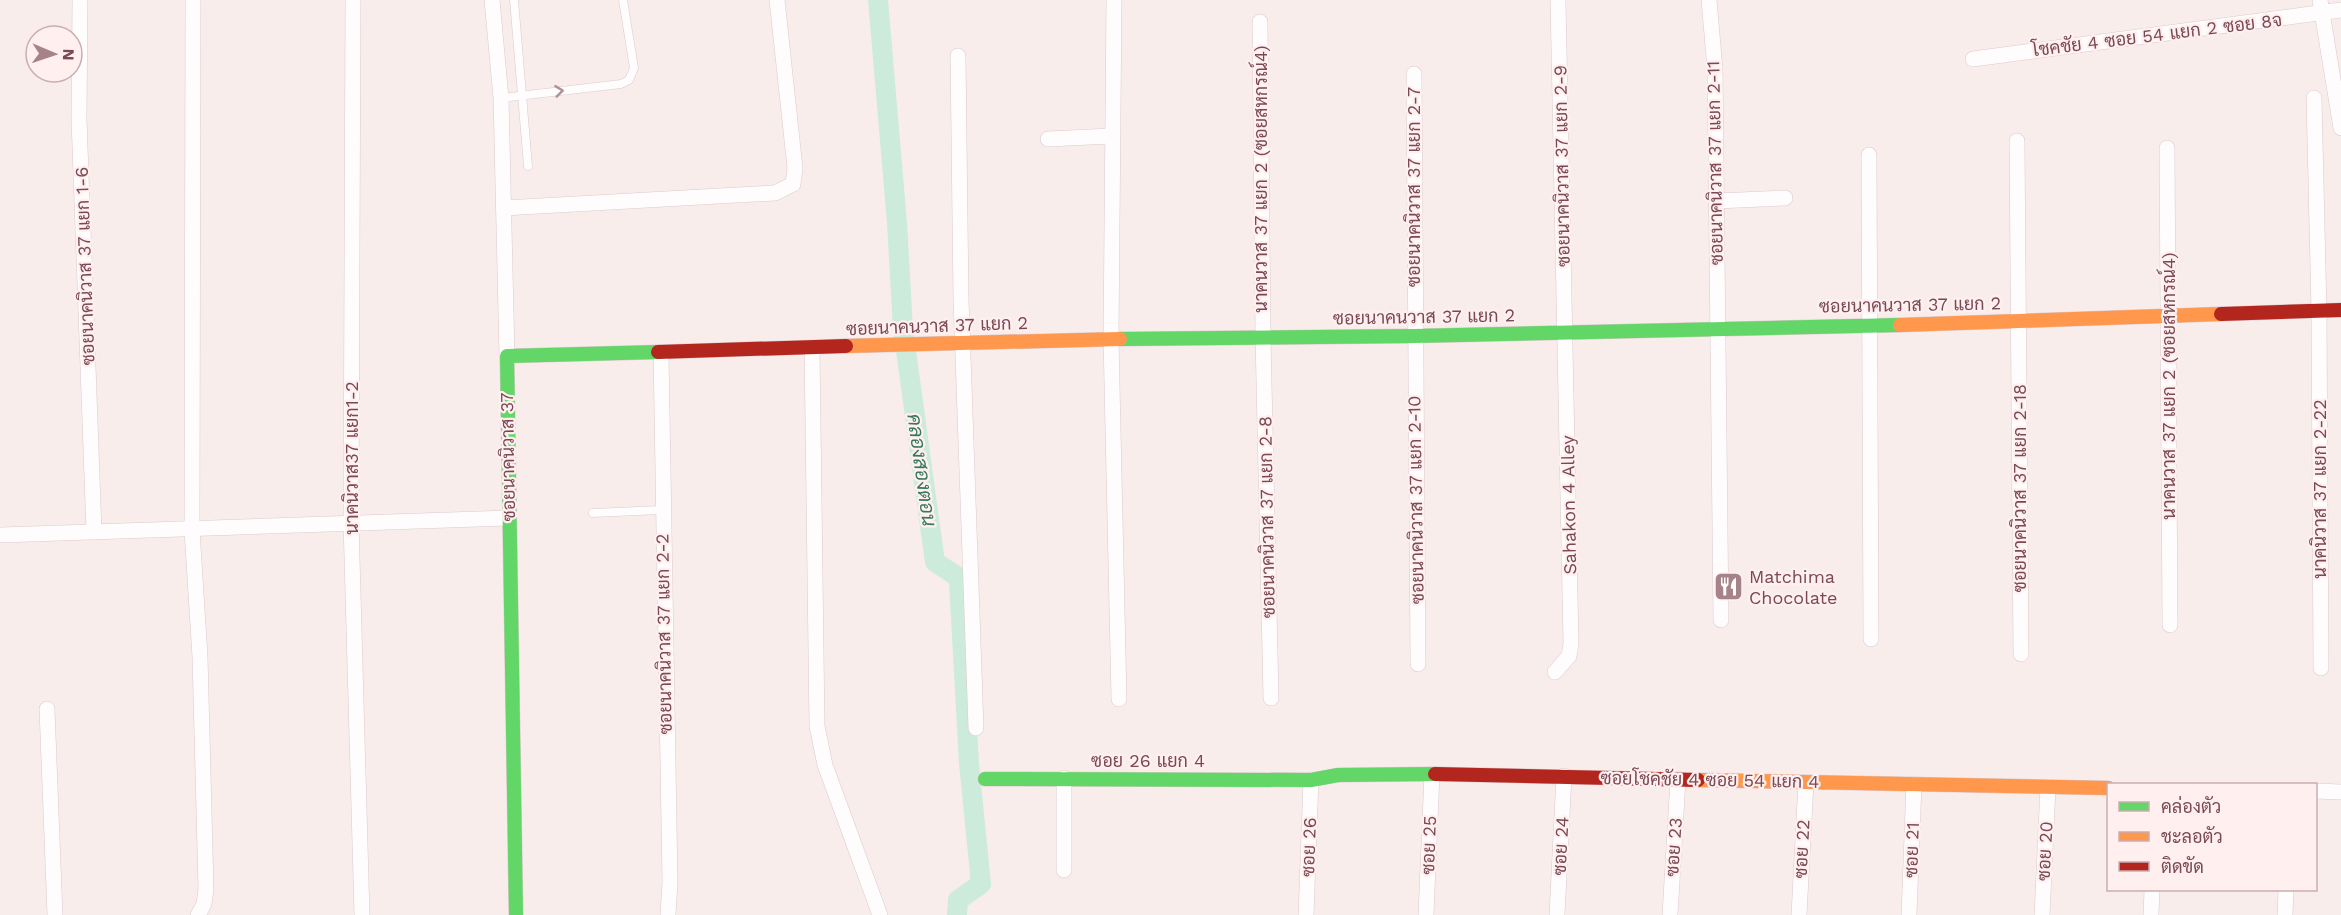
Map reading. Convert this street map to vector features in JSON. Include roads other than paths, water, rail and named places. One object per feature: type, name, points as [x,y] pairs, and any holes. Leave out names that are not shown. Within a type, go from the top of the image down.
[{"type":"street","name":"ซอยนาคนิวาส 37 แยก 1-6","points":[[80,0],[79,119],[94,532]]},
{"type":"street","points":[[193,0],[192,530],[200,657],[206,889],[204,904],[198,915]]},
{"type":"street","name":"นาคนิวาส37 แยก1-2","points":[[353,0],[351,522],[362,915]]},
{"type":"street","name":"ซอยนาคนิวาส 37","points":[[492,0],[501,98],[504,208],[516,915]]},
{"type":"street","points":[[504,208],[775,193],[787,189],[793,184],[795,168],[777,0]]},
{"type":"street","points":[[1114,0],[1111,339],[1119,699]]},
{"type":"street","name":"ซอยนาคนิวาส 37 แยก 2-9","points":[[1558,0],[1566,332]]},
{"type":"street","name":"ซอยนาคนิวาส 37 แยก 2-11","points":[[1709,0],[1715,69],[1718,327]]},
{"type":"street","points":[[2321,7],[2341,128]]},
{"type":"street","name":"โชคชัย 4 ซอย 54 แยก 2 ซอย 8จ","points":[[1973,59],[2321,7],[2341,10]]},
{"type":"street","name":"นาคนวาส 37 แยก 2 (ซอยสหกรณ์4)","points":[[1260,21],[1263,337]]},
{"type":"street","points":[[958,56],[963,343],[976,728]]},
{"type":"street","name":"ซอยนาคนิวาส 37 แยก 2-7","points":[[1414,74],[1414,336]]},
{"type":"street","name":"นาคนิวาส 37 แยก 2-22","points":[[2314,98],[2319,311],[2321,668]]},
{"type":"street","points":[[1048,139],[1111,136]]},
{"type":"street","name":"ซอยนาคนิวาส 37 แยก 2-18","points":[[2017,141],[2021,654]]},
{"type":"street","name":"นาคนวาส 37 แยก 2 (ซอยสหกรณ์4)","points":[[2167,148],[2170,625]]},
{"type":"street","points":[[1869,155],[1871,639]]},
{"type":"street","points":[[1716,201],[1785,198]]},
{"type":"street","name":"ซอยนาคนวาส 37 แยก 2","points":[[507,356],[1111,339],[1414,336],[1868,323],[2019,322],[2341,310]]},
{"type":"street","points":[[1718,327],[1721,620]]},
{"type":"street","name":"Sahakon 4 Alley","points":[[1555,672],[1569,656],[1571,644],[1566,332]]},
{"type":"street","name":"ซอยนาคนิวาส 37 แยก 2-10","points":[[1414,336],[1418,664]]},
{"type":"street","name":"ซอยนาคนิวาส 37 แยก 2-8","points":[[1263,337],[1271,698]]},
{"type":"street","points":[[812,348],[817,726],[825,765],[880,915]]},
{"type":"street","name":"ซอยนาคนิวาส 37 แยก 2-2","points":[[661,353],[670,882],[668,915]]},
{"type":"street","points":[[0,535],[509,518]]},
{"type":"street","points":[[47,709],[55,915]]},
{"type":"street","name":"ซอยโชคชัย 4 ซอย 54 แยก 4","points":[[1311,780],[1338,775],[1432,774],[2107,788]]},
{"type":"street","name":"ซอย 25","points":[[1426,915],[1432,774]]},
{"type":"street","name":"ซอย 24","points":[[1557,915],[1564,776]]},
{"type":"street","points":[[1064,778],[1064,870]]},
{"type":"street","name":"ซอย 26 แยก 4","points":[[985,779],[1311,780]]},
{"type":"street","name":"ซอย 23","points":[[1670,915],[1678,779]]},
{"type":"street","name":"ซอย 26","points":[[1306,915],[1311,780]]},
{"type":"street","name":"ซอย 22","points":[[1799,915],[1806,782]]},
{"type":"street","name":"ซอย 21","points":[[1909,915],[1914,784]]},
{"type":"street","name":"ซอย 20","points":[[2042,915],[2048,787]]},
{"type":"street","points":[[2317,791],[2341,792]]},
{"type":"street","points":[[2151,915],[2152,891]]},
{"type":"street","points":[[2285,915],[2286,891]]},
{"type":"lane","points":[[514,0],[528,166]]},
{"type":"lane","points":[[501,98],[621,84],[629,80],[634,68],[623,0]]},
{"type":"lane","points":[[593,513],[662,510]]},
{"type":"waterway","name":"คลองสองตอน","points":[[878,0],[897,223],[903,329],[935,562],[958,577],[959,583],[969,764],[981,884],[958,900],[957,915]]},
{"type":"place","name":"Matchima Chocolate","points":[[1728,587]]}]
